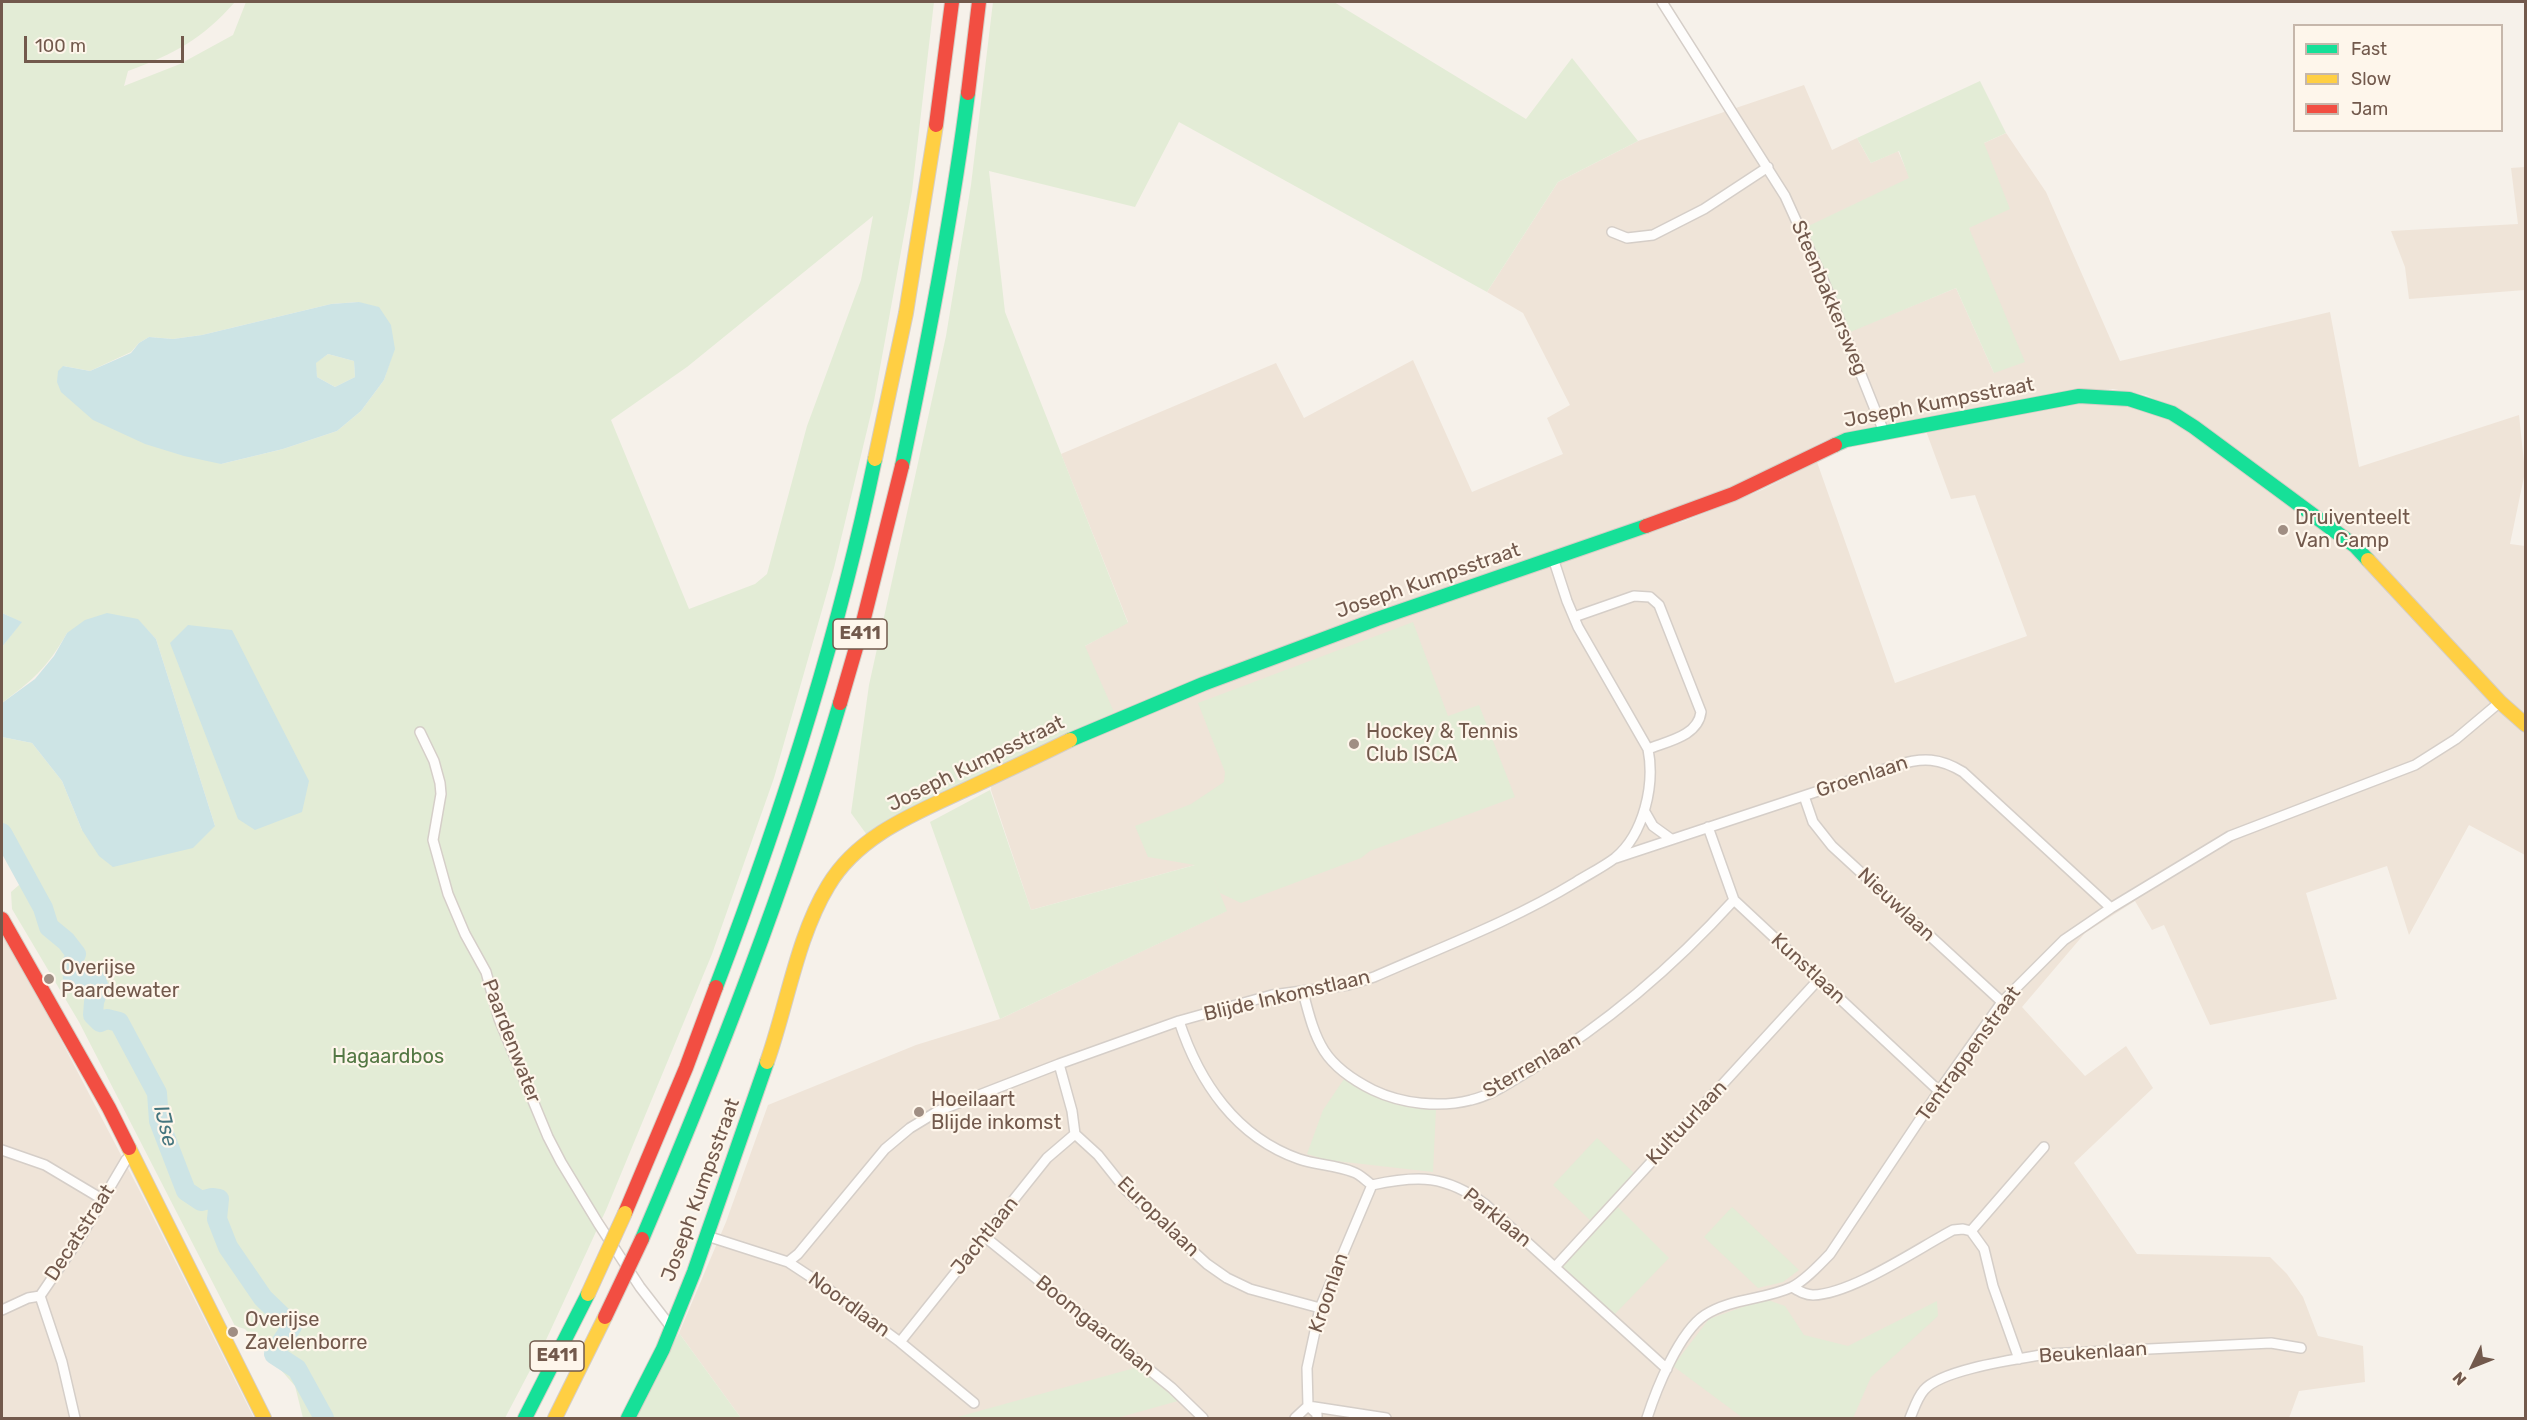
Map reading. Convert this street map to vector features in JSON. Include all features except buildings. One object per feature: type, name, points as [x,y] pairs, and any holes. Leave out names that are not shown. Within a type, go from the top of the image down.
[{"type":"main road","name":"E411","points":[[525,1419],[588,1294],[625,1213],[706,1021],[754,886],[807,725],[845,590],[880,441],[909,297],[932,166],[952,2]]},
{"type":"main road","name":"E411","points":[[555,1419],[682,1152],[780,895],[832,734],[870,599],[907,444],[938,298],[960,167],[979,2]]},
{"type":"main road","name":"Joseph Kumpsstraat","points":[[628,1419],[663,1349],[707,1236],[788,1001],[817,908],[827,887],[843,864],[864,844],[881,831],[916,813],[1136,710],[1377,619],[1634,532],[1733,494],[1846,440],[2079,396],[2129,399],[2172,413],[2355,546],[2500,702],[2526,724]]},
{"type":"main road","points":[[2,919],[133,1154],[264,1419]]},
{"type":"street","name":"Steenbakkersweg","points":[[1662,2],[1785,196],[1824,282],[1884,432]]},
{"type":"street","points":[[1612,232],[1627,238],[1653,235],[1704,208],[1768,167]]},
{"type":"street","name":"Blijde Inkomstlaan","points":[[788,1262],[798,1254],[885,1149],[910,1128],[938,1111],[1179,1021],[1272,995],[1348,985],[1384,972],[1540,904],[1616,858],[1631,838],[1645,812],[1650,760],[1648,749],[1574,617],[1553,558]]},
{"type":"street","points":[[1574,617],[1634,596],[1650,597],[1659,605],[1701,712],[1700,724],[1693,731],[1648,749]]},
{"type":"street","name":"Tentrappenstraat","points":[[1647,1419],[1667,1369],[1683,1341],[1702,1316],[1718,1308],[1792,1287],[1813,1271],[1840,1241],[1939,1091],[2002,1002],[2064,940],[2111,908],[2230,836],[2415,765],[2456,739],[2500,702]]},
{"type":"street","name":"Paardenwater","points":[[420,732],[434,761],[440,783],[441,794],[433,840],[448,894],[486,972],[499,1019],[548,1137],[598,1223],[640,1287],[671,1327]]},
{"type":"street","name":"Groenlaan","points":[[1616,858],[1916,759],[1932,758],[1948,763],[1963,772],[2111,908]]},
{"type":"street","name":"Nieuwlaan","points":[[1804,796],[1813,822],[1832,846],[2002,1002]]},
{"type":"street","points":[[1645,812],[1653,826],[1671,839]]},
{"type":"street","name":"Kunstlaan","points":[[1708,827],[1734,900],[1939,1091]]},
{"type":"street","name":"Sterrenlaan","points":[[1303,992],[1313,1032],[1321,1048],[1334,1064],[1355,1081],[1406,1102],[1441,1104],[1471,1100],[1497,1090],[1575,1043],[1623,1007],[1664,972],[1734,900]]},
{"type":"street","name":"Kultuurlaan","points":[[1555,1267],[1819,979]]},
{"type":"street","points":[[1179,1021],[1198,1071],[1230,1114],[1251,1133],[1298,1159],[1354,1172],[1372,1185]]},
{"type":"street","points":[[1059,1064],[1072,1111],[1075,1134]]},
{"type":"street","name":"Jachtlaan","points":[[900,1342],[1047,1158],[1075,1134]]},
{"type":"street","name":"Europalaan","points":[[1075,1134],[1098,1155],[1126,1190],[1214,1269],[1250,1289],[1320,1308]]},
{"type":"street","points":[[1971,1231],[2044,1147]]},
{"type":"street","points":[[2,1150],[45,1165],[102,1199]]},
{"type":"street","name":"Decatstraat","points":[[75,1419],[62,1362],[40,1296],[83,1233],[126,1160],[133,1154]]},
{"type":"street","name":"Parklaan","points":[[1372,1185],[1402,1179],[1427,1179],[1464,1188],[1485,1204],[1667,1369]]},
{"type":"street","name":"Kroonlan","points":[[1308,1406],[1307,1368],[1320,1308],[1372,1185]]},
{"type":"street","points":[[1792,1287],[1802,1293],[1814,1295],[1839,1290],[1953,1230],[1971,1231]]},
{"type":"street","points":[[1971,1231],[1984,1249],[1993,1286],[2019,1359]]},
{"type":"street","name":"Noordlaan","points":[[707,1236],[788,1262],[900,1342],[974,1403]]},
{"type":"street","name":"Boomgaardlaan","points":[[985,1237],[1172,1388],[1203,1419]]},
{"type":"street","points":[[2,1310],[28,1298],[40,1296]]},
{"type":"street","name":"Beukenlaan","points":[[1910,1419],[1924,1389],[1943,1376],[2019,1359],[2047,1354],[2271,1343],[2301,1348]]},
{"type":"street","points":[[1295,1419],[1308,1406]]},
{"type":"street","points":[[1308,1406],[1317,1414],[1317,1419]]},
{"type":"street","points":[[1308,1406],[1386,1419]]},
{"type":"shaded area","points":[[1804,85],[1832,150],[1857,138],[1871,163],[1898,151],[1910,178],[1848,332],[1956,288],[1994,373],[1969,228],[1984,143],[2006,133],[2046,192],[2120,361],[2330,312],[2359,467],[2519,415],[2525,472],[2510,544],[2525,546],[2525,715],[2507,700],[2357,542],[2188,416],[2146,395],[2113,389],[2076,392],[1844,434],[1824,441],[1731,488],[1670,513],[1601,533],[1607,546],[1685,521],[1762,490],[1817,462],[1895,683],[2027,636],[1975,495],[1951,499],[1926,431],[2080,402],[2126,404],[2167,417],[2233,462],[2350,549],[2525,734],[2525,855],[2469,825],[2409,935],[2387,866],[2306,893],[2337,999],[2210,1025],[2164,925],[2152,930],[2135,901],[2085,933],[2022,1007],[2085,1076],[2126,1046],[2153,1088],[2074,1163],[2137,1254],[2270,1257],[2287,1274],[2303,1297],[2318,1336],[2363,1346],[2365,1382],[2299,1391],[2289,1418],[741,1418],[679,1333],[726,1222],[768,1105],[916,1045],[1000,1019],[1226,911],[1206,862],[1031,910],[991,790],[992,772],[1085,646],[1128,622],[1061,454],[1276,363],[1304,418],[1413,360],[1472,492],[1563,454],[1547,418],[1570,405],[1523,313],[1487,292],[1558,182],[1638,141]]},
{"type":"shaded area","points":[[2525,167],[2525,290],[2409,299],[2405,267],[2391,231],[2518,224],[2511,168]]},
{"type":"shaded area","points":[[359,302],[379,307],[391,325],[395,349],[384,380],[361,411],[337,431],[283,449],[221,464],[184,456],[145,444],[93,420],[61,392],[57,382],[58,371],[63,366],[90,371],[131,353],[139,343],[149,337],[173,339],[202,335],[331,304]],"holes":[[[328,354],[354,361],[355,377],[335,387],[317,377],[316,363]]]},
{"type":"shaded area","points":[[2,613],[22,622],[2,647]]},
{"type":"shaded area","points":[[107,613],[138,619],[156,639],[215,826],[193,848],[113,867],[99,856],[82,830],[62,781],[32,743],[2,737],[2,703],[35,679],[54,656],[67,633],[85,620]]},
{"type":"shaded area","points":[[188,625],[232,630],[309,781],[302,812],[255,830],[238,819],[170,643]]},
{"type":"shaded area","points":[[2,927],[145,1201],[254,1418],[2,1418]]},
{"type":"green space","name":"Hagaardbos","points":[[2,2],[235,2],[211,26],[187,44],[128,71],[124,86],[180,64],[233,35],[246,2],[934,2],[912,191],[874,401],[834,568],[774,778],[712,954],[606,1210],[546,1340],[505,1418],[303,1418],[295,1386],[245,1329],[235,1326],[79,1022],[12,909],[11,892],[27,878],[2,833],[2,737],[32,743],[62,781],[82,830],[215,826],[156,639],[137,619],[67,633],[39,672],[2,703],[2,647],[21,622],[2,613]],"holes":[[[873,216],[861,280],[807,426],[767,574],[755,584],[689,609],[611,420],[687,367]],[[359,302],[394,349],[384,380],[361,411],[337,431],[283,449],[221,464],[63,366],[90,371],[131,352],[149,337],[173,339],[202,335],[331,304]]]},
{"type":"green space","points":[[993,2],[1334,2],[1526,119],[1572,58],[1638,141],[1558,182],[1487,292],[1179,122],[1135,207],[989,171],[1005,312],[1128,623],[1085,646],[1114,712],[867,835],[851,813],[869,685],[946,336],[971,185]]},
{"type":"green space","points":[[1980,81],[2006,133],[1984,143],[2010,209],[1969,228],[2025,362],[1994,373],[1956,288],[1848,333],[1802,229],[1909,178],[1899,151],[1871,163],[1857,138]]},
{"type":"green space","points":[[328,354],[354,361],[355,377],[335,387],[317,377],[315,363]]},
{"type":"green space","name":"Hockey & Tennis Club ISCA","points":[[1413,622],[1448,716],[1479,705],[1515,797],[1370,851],[1361,858],[1241,903],[1220,893],[1207,861],[1227,911],[1000,1019],[930,822],[990,790],[1031,910],[1195,865],[1148,857],[1135,826],[1191,804],[1224,782],[1225,772],[1198,703]]},
{"type":"green space","points":[[1344,1079],[1366,1092],[1399,1105],[1436,1109],[1433,1172],[1327,1160],[1307,1154],[1323,1110]]},
{"type":"green space","points":[[1597,1138],[1634,1173],[1590,1220],[1553,1185]]},
{"type":"green space","points":[[1618,1207],[1669,1258],[1613,1316],[1562,1267]]},
{"type":"green space","points":[[1732,1207],[1799,1270],[1783,1282],[1758,1288],[1704,1237]]},
{"type":"green space","points":[[1765,1299],[1785,1306],[1804,1335],[1848,1346],[1937,1301],[1938,1316],[1871,1377],[1853,1418],[1743,1418],[1673,1366],[1709,1319]]},
{"type":"green space","points":[[679,1333],[741,1418],[633,1418]]},
{"type":"green space","points":[[1138,1367],[1178,1401],[1117,1418],[954,1418]]},
{"type":"waterway","name":"IJse","points":[[2,833],[43,908],[49,927],[66,941],[76,954],[72,963],[73,979],[88,977],[96,980],[99,988],[94,1002],[93,1015],[100,1022],[107,1019],[119,1022],[157,1093],[159,1121],[186,1191],[201,1201],[219,1199],[217,1219],[228,1247],[263,1298],[292,1326],[274,1354],[297,1369],[324,1418]]},
{"type":"traffic: fast","points":[[902,466],[939,280],[968,93]]},
{"type":"traffic: fast","points":[[1835,445],[1846,440],[2079,396],[2129,399],[2172,413],[2194,427],[2355,546],[2368,560]]},
{"type":"traffic: fast","points":[[716,987],[763,858],[826,660],[875,459]]},
{"type":"traffic: fast","points":[[1070,740],[1203,684],[1377,619],[1646,526]]},
{"type":"traffic: fast","points":[[642,1239],[749,974],[797,839],[840,703]]},
{"type":"traffic: fast","points":[[628,1418],[663,1349],[694,1272],[767,1062]]},
{"type":"traffic: fast","points":[[525,1418],[588,1294]]},
{"type":"traffic: slow","points":[[875,459],[906,313],[936,125]]},
{"type":"traffic: slow","points":[[2368,560],[2500,702],[2526,725]]},
{"type":"traffic: slow","points":[[767,1062],[808,927],[817,906],[840,868],[872,839],[890,827],[1070,740]]},
{"type":"traffic: slow","points":[[129,1148],[264,1418]]},
{"type":"traffic: slow","points":[[588,1294],[625,1213]]},
{"type":"traffic: slow","points":[[555,1418],[605,1317]]},
{"type":"traffic: jam","points":[[936,125],[952,2]]},
{"type":"traffic: jam","points":[[968,93],[979,2]]},
{"type":"traffic: jam","points":[[1646,526],[1733,494],[1835,445]]},
{"type":"traffic: jam","points":[[840,703],[860,634],[902,466]]},
{"type":"traffic: jam","points":[[2,919],[109,1108],[129,1148]]},
{"type":"traffic: jam","points":[[625,1213],[686,1068],[716,987]]},
{"type":"traffic: jam","points":[[605,1317],[642,1239]]},
{"type":"place","name":"Druiventeelt Van Camp","points":[[2283,530]]},
{"type":"place","name":"Hockey & Tennis Club ISCA","points":[[1354,744]]},
{"type":"place","name":"Overijse Paardewater","points":[[49,979]]},
{"type":"place","name":"Hoeilaart Blijde inkomst","points":[[919,1112]]},
{"type":"place","name":"Overijse Zavelenborre","points":[[233,1332]]}]
